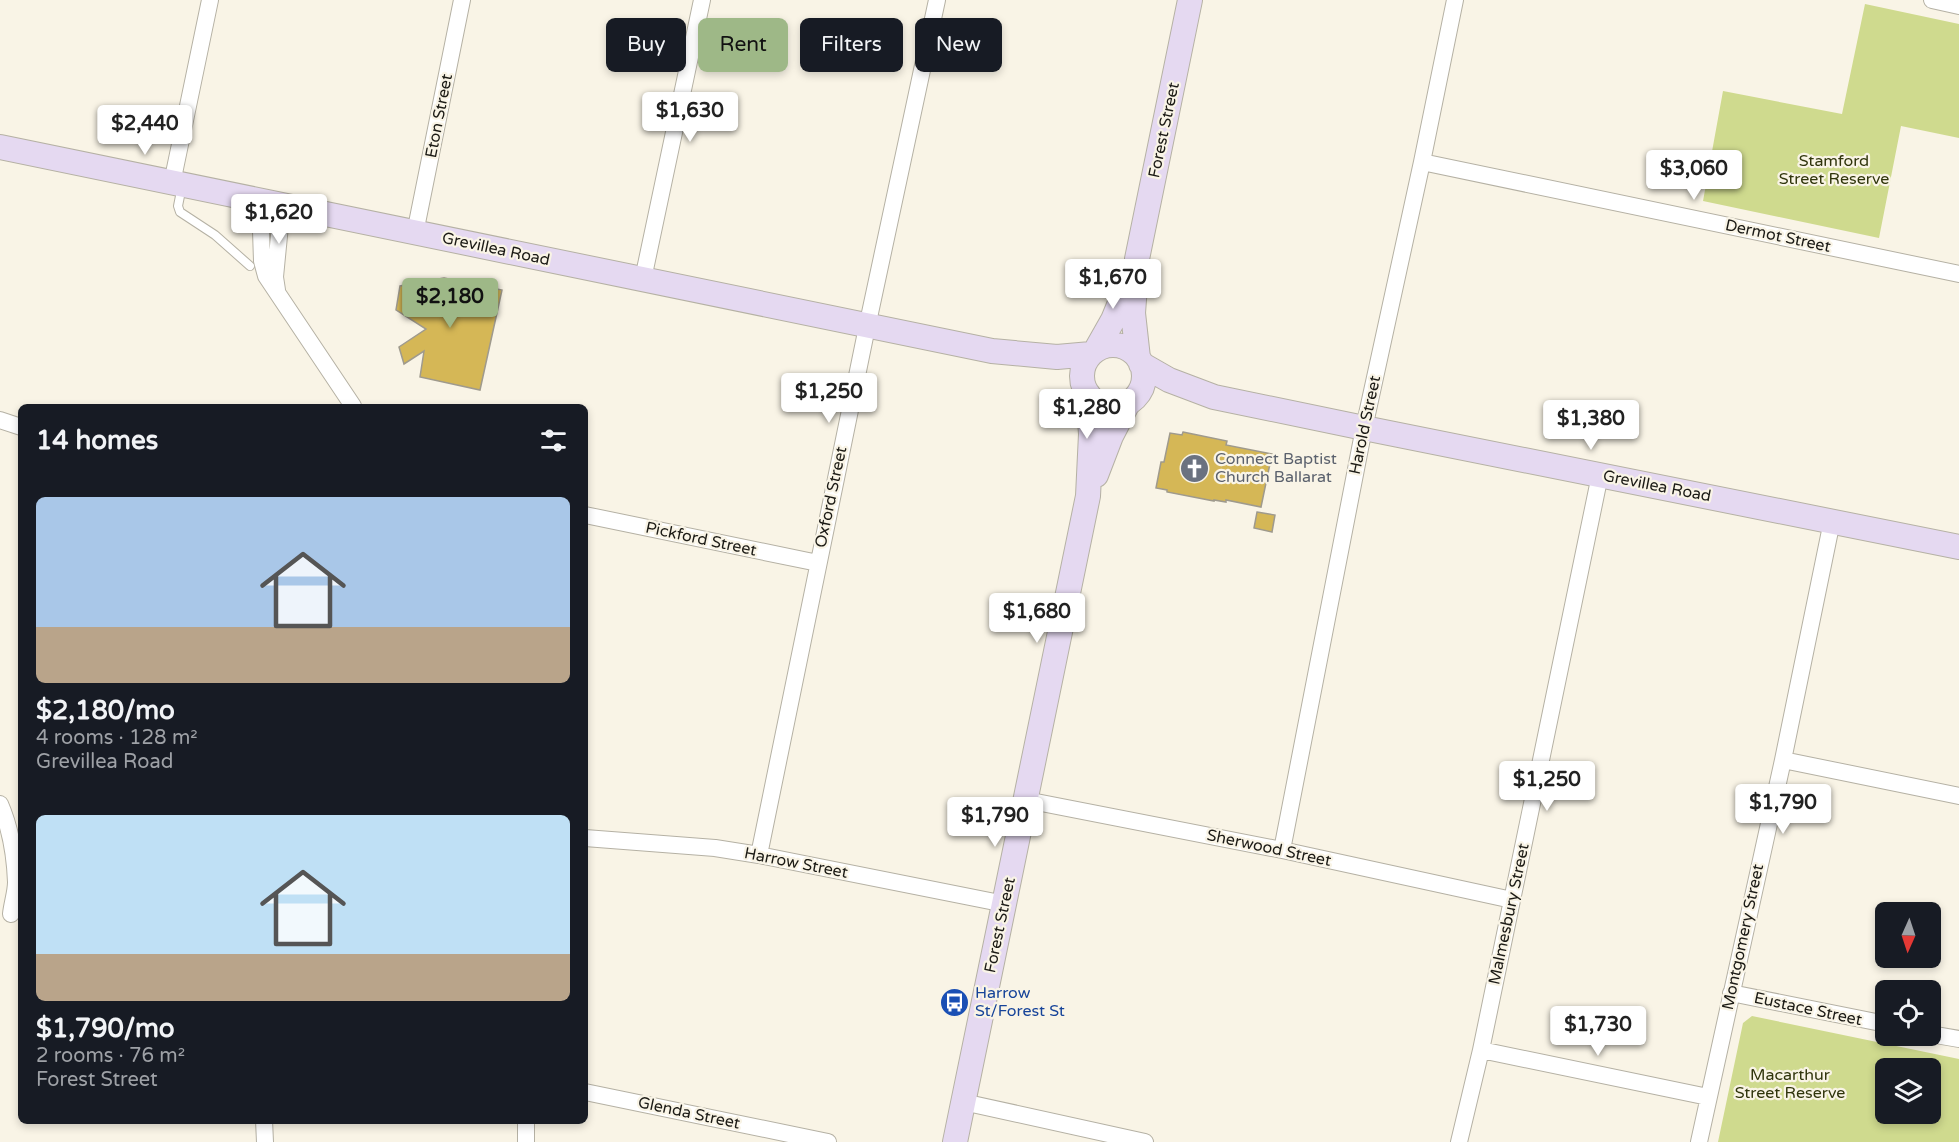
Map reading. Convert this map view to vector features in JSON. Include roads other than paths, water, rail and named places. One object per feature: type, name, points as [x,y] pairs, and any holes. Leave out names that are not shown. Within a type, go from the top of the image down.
[{"type":"street","points":[[177,184],[210,0]]},
{"type":"street","name":"Eton Street","points":[[415,232],[462,0]]},
{"type":"street","points":[[643,279],[702,0]]},
{"type":"street","name":"Oxford Street","points":[[759,855],[867,327],[937,0]]},
{"type":"street","name":"Forest Street","points":[[1140,361],[1133,313],[1137,259],[1190,0]]},
{"type":"street","name":"Harold Street","points":[[1282,850],[1364,428],[1455,0]]},
{"type":"street","points":[[1932,0],[1959,6]]},
{"type":"street","name":"Grevillea Road","points":[[0,147],[992,351],[1057,357],[1094,352],[1104,346],[1119,346],[1128,349],[1140,361],[1169,380],[1214,397],[1959,547]]},
{"type":"street","name":"Dermot Street","points":[[1422,162],[1959,273]]},
{"type":"street","points":[[271,202],[275,277],[280,296],[351,404]]},
{"type":"street","name":"Forest Street","points":[[1094,352],[1115,314],[1137,259]]},
{"type":"street","name":"Grevillea Road","points":[[992,351],[1053,371],[1086,391],[1099,404],[1109,406],[1169,395],[1214,397]]},
{"type":"street","points":[[1088,496],[1091,434],[1083,370],[1086,361],[1094,352]]},
{"type":"street","points":[[1088,496],[1111,436],[1140,390],[1143,380],[1140,361]]},
{"type":"street","points":[[0,420],[18,426]]},
{"type":"street","name":"Malmesbury Street","points":[[1458,1142],[1512,900],[1600,475]]},
{"type":"street","name":"Forest Street","points":[[955,1142],[1088,496]]},
{"type":"street","name":"Pickford Street","points":[[588,516],[818,563]]},
{"type":"street","name":"Montgomery Street","points":[[1699,1142],[1783,760],[1832,521]]},
{"type":"street","points":[[1783,760],[1959,796]]},
{"type":"street","name":"Sherwood Street","points":[[1026,800],[1282,850],[1512,900]]},
{"type":"street","points":[[0,804],[12,849],[16,884],[10,914]]},
{"type":"street","name":"Harrow Street","points":[[588,837],[715,848],[759,855],[1005,904]]},
{"type":"street","name":"Eustace Street","points":[[1731,993],[1875,1022]]},
{"type":"street","points":[[1941,1036],[1959,1040]]},
{"type":"street","points":[[1480,1050],[1708,1097]]},
{"type":"street","name":"Glenda Street","points":[[588,1093],[828,1142]]},
{"type":"street","points":[[963,1102],[1145,1142]]},
{"type":"street","points":[[264,1124],[265,1142]]},
{"type":"street","points":[[526,1124],[526,1142]]},
{"type":"lane","points":[[177,184],[180,212],[215,235],[250,266]]},
{"type":"place","name":"Connect Baptist Church Ballarat","points":[[1194,468]]},
{"type":"place","name":"Harrow St/Forest St","points":[[954,1002]]},
{"type":"park label","name":"Stamford Street Reserve","points":[[1834,170]]},
{"type":"park label","name":"Macarthur Street Reserve","points":[[1790,1084]]}]
